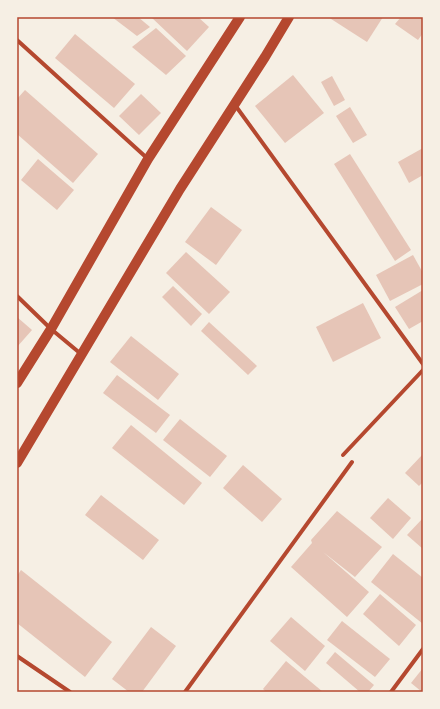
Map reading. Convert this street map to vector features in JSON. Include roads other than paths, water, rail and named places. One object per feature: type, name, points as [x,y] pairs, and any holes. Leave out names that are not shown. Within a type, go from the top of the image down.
[{"type":"main road","points":[[17,463],[180,189],[290,17]]},
{"type":"main road","points":[[17,383],[51,329],[148,159],[237,18]]},
{"type":"street","points":[[17,40],[148,159]]},
{"type":"street","points":[[234,105],[423,364]]},
{"type":"street","points":[[17,296],[51,329],[81,354]]},
{"type":"street","points":[[344,455],[423,370]]},
{"type":"street","points":[[185,692],[352,462]]},
{"type":"street","points":[[391,692],[423,649]]},
{"type":"street","points":[[17,656],[70,692]]}]
